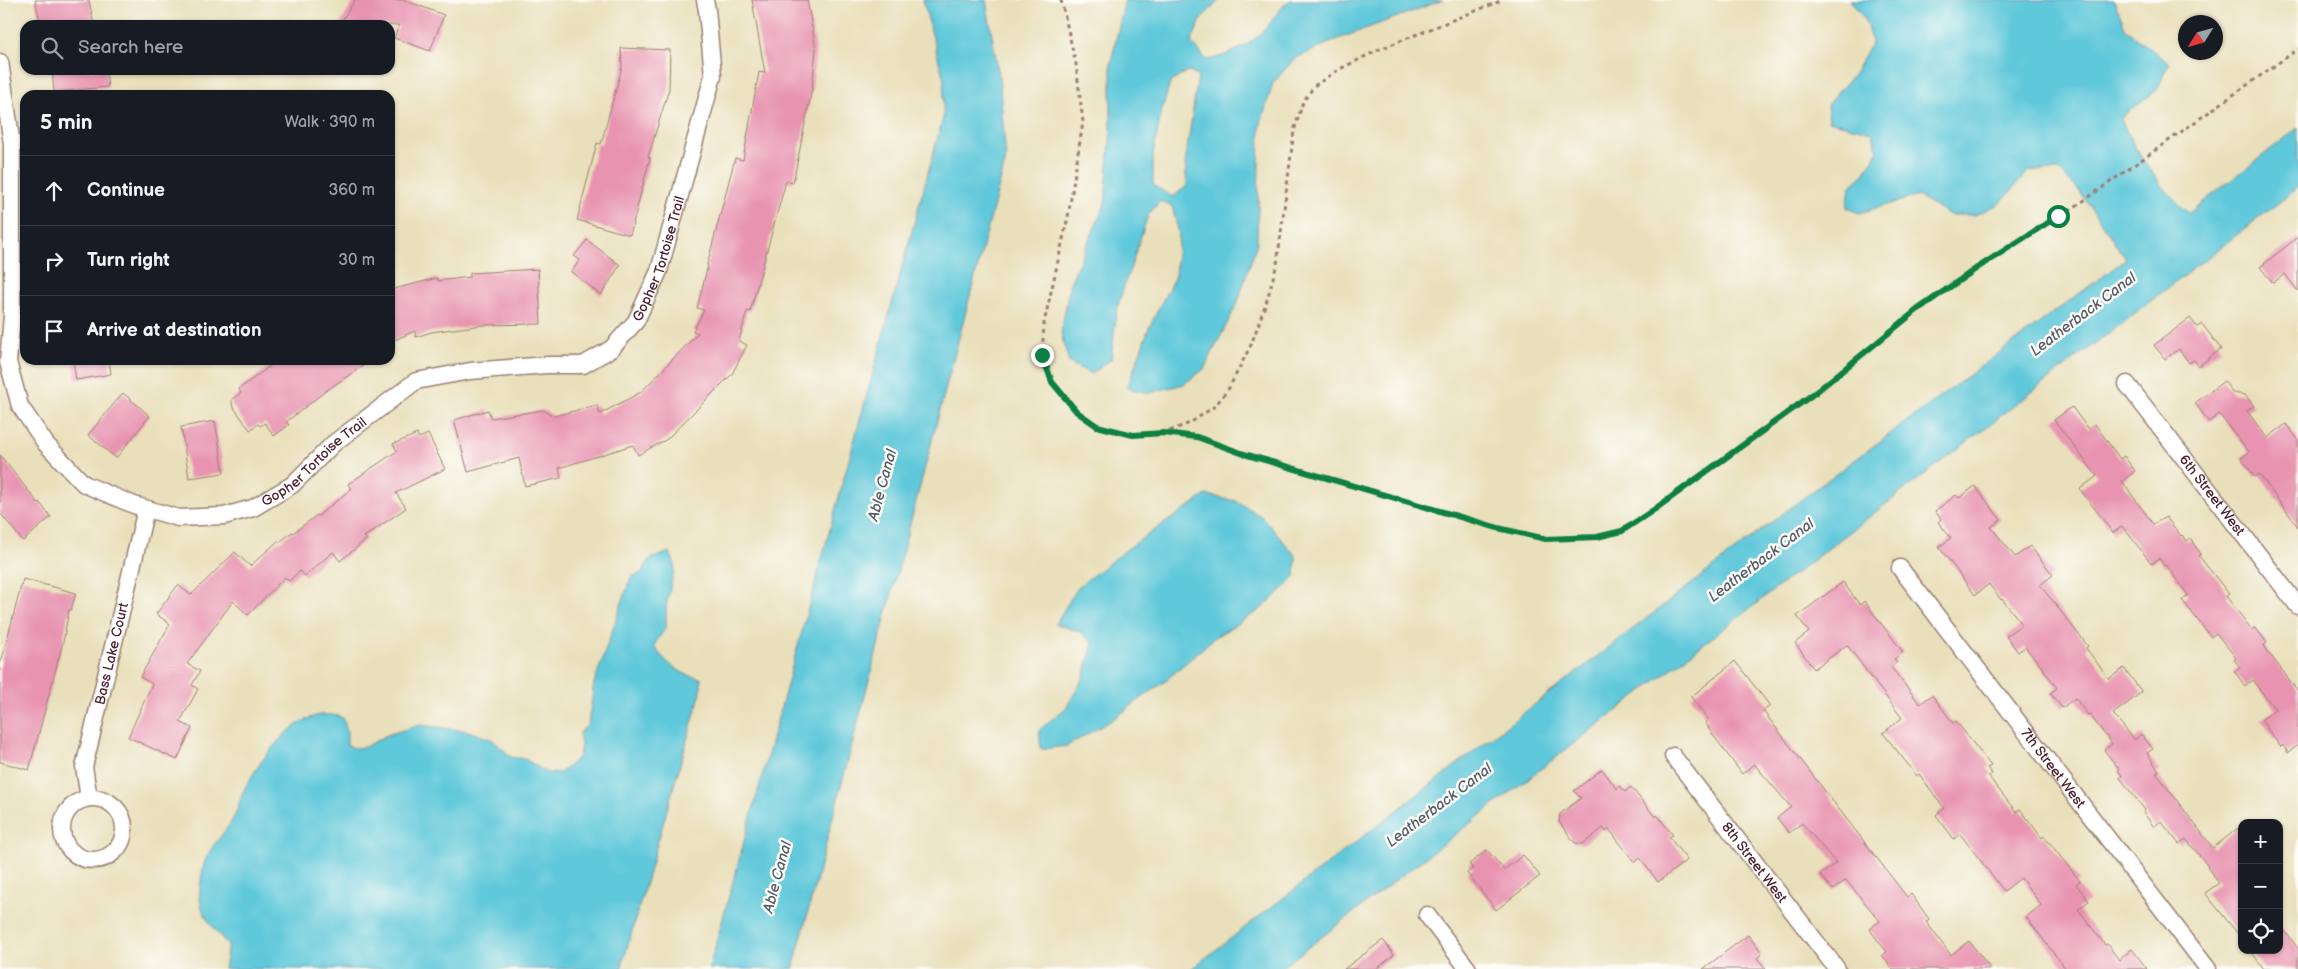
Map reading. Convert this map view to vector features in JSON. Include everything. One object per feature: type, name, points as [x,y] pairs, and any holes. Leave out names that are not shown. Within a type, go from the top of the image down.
[{"type":"street","name":"Gopher Tortoise Trail","points":[[0,62],[12,144],[12,316],[8,362],[20,406],[46,444],[84,484],[146,509],[178,518],[224,516],[253,508],[292,485],[334,443],[416,381],[470,371],[547,365],[583,366],[611,349],[636,321],[659,271],[713,76],[707,10],[704,0]]},
{"type":"street","name":"6th Street West","points":[[2127,384],[2298,606]]},
{"type":"street","name":"Bass Lake Court","points":[[89,798],[84,767],[146,509]]},
{"type":"street","name":"7th Street West","points":[[1900,568],[2208,969]]},
{"type":"street","name":"8th Street West","points":[[1673,756],[1837,969]]},
{"type":"street","points":[[1427,915],[1468,969]]},
{"type":"path","points":[[1061,0],[1076,64],[1083,122],[1068,216],[1044,323],[1042,355],[1052,382],[1077,412],[1097,426],[1133,435],[1164,433],[1197,437],[1244,454],[1498,528],[1546,539],[1597,537],[1622,531],[1816,392],[1917,310],[1977,268],[2082,202],[2298,49]]},
{"type":"path","points":[[1164,433],[1190,423],[1215,406],[1229,388],[1251,344],[1277,264],[1294,131],[1303,102],[1314,86],[1338,70],[1380,49],[1503,0]]},
{"type":"water","name":"Able Canal","points":[[923,0],[986,0],[999,76],[1006,159],[793,969],[709,969],[943,118],[944,80]]},
{"type":"water","points":[[1125,0],[1220,0],[1202,18],[1191,42],[1207,60],[1234,51],[1253,40],[1290,0],[1443,0],[1338,39],[1294,59],[1273,83],[1260,127],[1257,243],[1237,304],[1204,369],[1184,384],[1149,393],[1127,388],[1149,328],[1175,276],[1179,234],[1172,206],[1160,201],[1148,215],[1117,308],[1111,359],[1092,374],[1069,363],[1061,333],[1070,283],[1105,204],[1111,130],[1111,62]],"holes":[[[1187,71],[1198,76],[1185,163],[1187,186],[1173,197],[1153,185],[1153,155],[1161,113],[1170,83]]]},
{"type":"water","name":"Leatherback Canal","points":[[1850,0],[2114,0],[2126,30],[2169,63],[2157,90],[2121,117],[2132,141],[2149,169],[2180,205],[2189,213],[2298,128],[2298,188],[1280,969],[1191,969],[1794,505],[2126,259],[2080,192],[2058,170],[2029,171],[1999,204],[1975,215],[1950,215],[1918,196],[1859,213],[1847,208],[1850,187],[1863,175],[1878,151],[1872,132],[1829,121],[1827,105],[1854,74],[1872,42],[1864,18]]},
{"type":"water","points":[[1206,495],[1236,501],[1262,517],[1296,556],[1295,578],[1260,610],[1215,637],[1164,682],[1112,720],[1067,746],[1041,749],[1039,730],[1066,708],[1084,677],[1093,643],[1081,632],[1055,624],[1079,586],[1130,547]]},
{"type":"water","points":[[670,552],[675,565],[666,607],[666,627],[654,645],[662,657],[674,667],[687,675],[701,678],[701,692],[621,969],[224,969],[228,945],[206,917],[201,904],[200,888],[204,864],[210,851],[232,820],[251,777],[284,735],[298,724],[312,717],[327,715],[343,718],[347,731],[347,745],[355,748],[365,747],[387,735],[419,725],[468,731],[493,740],[511,757],[525,759],[547,773],[560,773],[579,757],[581,745],[579,733],[588,725],[594,683],[631,577],[641,573],[650,559]]},
{"type":"building","points":[[35,0],[89,0],[93,20],[40,20]]},
{"type":"building","points":[[355,0],[404,0],[444,15],[430,51],[395,38],[399,25],[395,25],[395,20],[342,20]]},
{"type":"building","points":[[752,0],[807,0],[816,49],[812,89],[793,183],[786,181],[750,312],[747,311],[739,341],[747,345],[732,374],[667,439],[638,455],[633,445],[559,468],[561,478],[525,486],[519,458],[468,472],[454,420],[488,410],[491,418],[543,410],[554,416],[597,405],[600,414],[641,392],[698,333],[693,331],[704,310],[697,308],[707,265],[735,158],[743,160],[759,72],[765,73]]},
{"type":"building","points":[[621,48],[670,50],[669,89],[648,157],[650,158],[630,235],[577,220],[597,143],[601,144],[622,67]]},
{"type":"building","points":[[52,75],[107,75],[108,87],[54,90]]},
{"type":"building","points":[[2298,237],[2298,291],[2285,274],[2273,283],[2260,267]]},
{"type":"building","points":[[587,240],[620,265],[601,295],[571,272],[580,260],[574,256]]},
{"type":"building","points":[[538,269],[541,324],[483,325],[431,332],[416,337],[415,331],[395,340],[395,289],[437,278],[438,281],[470,277],[470,273]]},
{"type":"building","points":[[2190,318],[2197,327],[2202,324],[2221,349],[2199,366],[2194,360],[2189,363],[2179,349],[2165,359],[2154,345]]},
{"type":"building","points":[[74,365],[110,365],[111,374],[76,380]]},
{"type":"building","points":[[271,365],[364,365],[327,390],[286,422],[289,425],[274,436],[265,423],[260,426],[258,424],[250,430],[232,405],[232,399],[241,393],[239,389]]},
{"type":"building","points":[[2224,381],[2233,393],[2245,395],[2254,406],[2247,411],[2267,438],[2286,424],[2298,439],[2298,527],[2259,474],[2255,477],[2241,458],[2249,452],[2219,414],[2209,422],[2195,403]]},
{"type":"building","points":[[123,393],[150,416],[116,458],[88,435]]},
{"type":"building","points":[[2072,407],[2088,429],[2095,424],[2120,459],[2124,456],[2135,471],[2122,481],[2153,524],[2166,517],[2181,536],[2187,541],[2190,539],[2201,554],[2199,556],[2229,594],[2226,596],[2252,630],[2255,627],[2267,643],[2264,645],[2268,652],[2298,691],[2298,745],[2288,753],[2283,745],[2281,747],[2261,720],[2275,709],[2252,680],[2245,686],[2234,671],[2240,667],[2234,660],[2236,658],[2216,633],[2211,637],[2182,600],[2188,595],[2166,565],[2164,566],[2159,558],[2152,564],[2122,526],[2113,533],[2080,489],[2097,476],[2054,420]]},
{"type":"building","points":[[215,421],[224,473],[189,478],[181,427]]},
{"type":"building","points":[[417,434],[419,438],[428,434],[445,469],[396,493],[406,508],[364,537],[367,539],[340,561],[333,552],[305,576],[300,571],[289,581],[285,577],[248,615],[233,601],[187,664],[200,671],[192,685],[198,689],[180,722],[192,728],[177,760],[128,737],[152,684],[140,677],[170,624],[156,614],[178,585],[191,595],[235,552],[250,566],[278,541],[280,542],[318,516],[351,489],[348,484],[397,451],[393,444]]},
{"type":"building","points":[[0,455],[51,517],[23,541],[0,513]]},
{"type":"building","points":[[1975,486],[2001,520],[1991,527],[2015,557],[2030,546],[2053,575],[2040,585],[2088,646],[2086,648],[2109,679],[2124,668],[2142,692],[2113,714],[2135,740],[2141,734],[2153,749],[2147,753],[2159,771],[2156,773],[2213,848],[2238,828],[2238,934],[2205,893],[2219,883],[2208,866],[2186,839],[2179,844],[2161,821],[2154,827],[2143,812],[2145,810],[2120,778],[2122,776],[2119,769],[2104,750],[2112,744],[2090,715],[2075,698],[2062,708],[2050,693],[2057,688],[2036,660],[2025,647],[2018,652],[2006,636],[2022,624],[1989,584],[1975,595],[1939,547],[1951,538],[1938,522],[1941,519],[1935,511],[1956,495],[1959,498]]},
{"type":"building","points":[[23,579],[76,593],[71,610],[69,610],[63,642],[29,770],[0,762],[0,666]]},
{"type":"building","points":[[1843,582],[1860,605],[1864,601],[1903,652],[1894,659],[1897,662],[1891,667],[1920,704],[1932,695],[1953,723],[1956,721],[1991,766],[1987,768],[1992,774],[1989,777],[2016,812],[2020,809],[2042,838],[2044,836],[2080,881],[2076,884],[2089,901],[2078,909],[2105,945],[2107,944],[2119,960],[2132,949],[2147,969],[2066,969],[2026,917],[2041,905],[2021,878],[2004,891],[1960,834],[1954,839],[1936,815],[1944,808],[1919,774],[1917,776],[1883,733],[1902,718],[1847,645],[1814,669],[1795,643],[1809,632],[1797,616]]},
{"type":"building","points":[[1735,661],[1770,706],[1763,711],[1907,897],[1911,894],[1929,919],[1926,922],[1951,955],[1969,941],[1991,969],[1893,969],[1882,955],[1887,952],[1869,929],[1880,921],[1846,880],[1833,890],[1820,875],[1836,863],[1802,823],[1789,833],[1777,818],[1791,807],[1754,764],[1742,774],[1708,728],[1705,722],[1708,719],[1691,697]]},
{"type":"building","points":[[1602,769],[1617,789],[1620,786],[1625,792],[1631,787],[1655,817],[1657,815],[1673,835],[1669,837],[1687,860],[1658,882],[1640,858],[1635,863],[1609,829],[1606,832],[1603,828],[1583,844],[1575,843],[1559,822],[1560,814],[1581,798],[1574,791]]},
{"type":"building","points":[[1487,850],[1504,870],[1523,855],[1540,876],[1496,910],[1467,873],[1473,868],[1469,864]]},
{"type":"building","points":[[2283,929],[2298,948],[2298,969],[2264,969],[2253,954],[2283,954]]},
{"type":"building","points":[[1748,935],[1762,954],[1757,958],[1766,969],[1703,969]]},
{"type":"building","points":[[1383,940],[1394,955],[1376,969],[1344,969]]},
{"type":"route","points":[[1042,355],[1052,382],[1077,412],[1097,426],[1133,435],[1164,433],[1197,437],[1244,454],[1498,528],[1546,539],[1597,537],[1622,531],[1655,509],[1816,392],[1917,310],[1977,268],[2058,216]]}]
